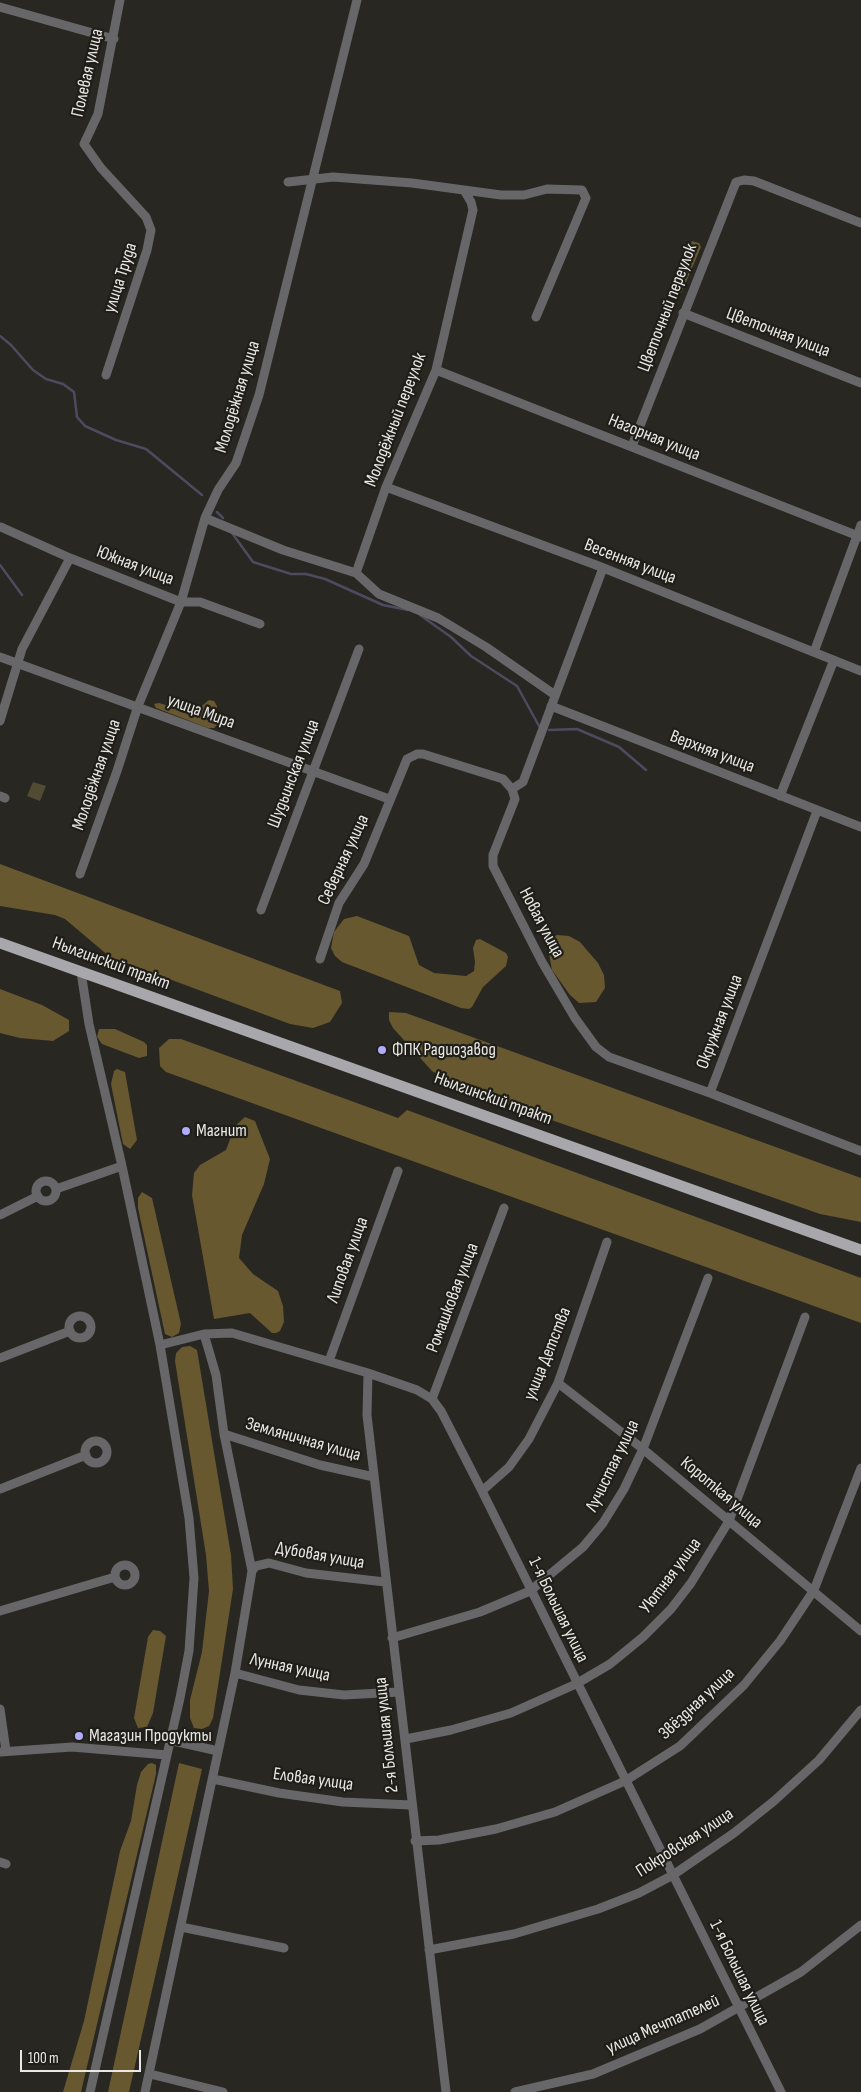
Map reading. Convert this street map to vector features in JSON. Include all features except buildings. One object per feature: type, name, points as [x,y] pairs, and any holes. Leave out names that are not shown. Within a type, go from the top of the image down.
[{"type":"main road","name":"Нылгинский тракт","points":[[0,943],[861,1250]]},
{"type":"street","name":"Полевая улица","points":[[87,151],[84,144],[98,114],[120,0]]},
{"type":"street","name":"Молодёжная улица","points":[[80,874],[117,772],[138,706],[181,602],[205,518],[218,490],[236,462],[259,395],[311,178],[357,0]]},
{"type":"street","points":[[0,7],[114,38]]},
{"type":"street","name":"улица Труда","points":[[87,151],[146,217],[151,230],[147,250],[106,375]]},
{"type":"street","points":[[288,182],[333,177],[412,183],[501,195],[524,195],[547,188],[582,190],[586,198],[536,317]]},
{"type":"street","name":"Цветочный переулок","points":[[632,446],[736,182],[744,180],[754,181],[861,223]]},
{"type":"street","name":"Молодёжный переулок","points":[[356,573],[386,487],[436,370],[473,210],[464,190]]},
{"type":"street","name":"Цветочная улица","points":[[683,313],[861,382]]},
{"type":"street","name":"Нагорная улица","points":[[436,370],[859,536]]},
{"type":"street","name":"Весенняя улица","points":[[386,487],[604,568],[861,671]]},
{"type":"street","points":[[205,518],[283,550],[356,573],[379,594],[438,618],[486,647],[555,695]]},
{"type":"street","points":[[814,652],[859,536],[861,525]]},
{"type":"street","name":"Южная улица","points":[[1,528],[70,558],[181,602],[200,602],[260,624]]},
{"type":"street","points":[[0,722],[22,650],[70,558]]},
{"type":"street","points":[[512,788],[523,782],[604,568]]},
{"type":"street","name":"Шудьинская улица","points":[[261,910],[312,770],[360,650]]},
{"type":"street","name":"улица Мира","points":[[0,657],[390,799]]},
{"type":"street","points":[[780,796],[834,660]]},
{"type":"street","name":"Верхняя улица","points":[[551,706],[861,827]]},
{"type":"street","name":"Северная улица","points":[[320,959],[339,903],[364,864],[407,760],[416,754],[503,779],[512,788]]},
{"type":"street","name":"Новая улица","points":[[512,788],[515,799],[493,855],[493,866],[542,962],[575,1018],[596,1046],[609,1057],[710,1092]]},
{"type":"street","name":"Окружная улица","points":[[817,811],[710,1092],[861,1151]]},
{"type":"street","points":[[81,972],[89,1024],[122,1166],[160,1345],[189,1518],[194,1578],[189,1651],[90,2092]]},
{"type":"street","points":[[56,1190],[122,1166]]},
{"type":"street","name":"Липовая улица","points":[[329,1361],[398,1171]]},
{"type":"street","points":[[41,1182],[50,1182],[56,1190],[54,1196],[49,1200],[43,1200],[38,1196],[36,1190],[41,1182]]},
{"type":"street","points":[[0,1215],[38,1196]]},
{"type":"street","name":"Ромашковая улица","points":[[432,1399],[504,1208]]},
{"type":"street","name":"улица Детства","points":[[482,1491],[509,1466],[529,1439],[558,1383],[607,1242]]},
{"type":"street","name":"Лучистая улица","points":[[392,1638],[480,1612],[530,1591],[583,1547],[604,1523],[643,1449],[708,1278]]},
{"type":"street","name":"Уютная улица","points":[[406,1739],[451,1730],[511,1713],[576,1684],[610,1664],[643,1637],[671,1609],[691,1583],[729,1521],[805,1317]]},
{"type":"street","points":[[0,1358],[70,1331]]},
{"type":"street","name":"1-я Большая улица","points":[[160,1345],[204,1334],[232,1333],[368,1373],[418,1390],[432,1399],[441,1411],[482,1491],[576,1684],[781,2092]]},
{"type":"street","points":[[145,2092],[235,1673],[252,1572],[224,1434],[216,1375],[204,1334]]},
{"type":"street","name":"2-я Большая улица","points":[[368,1373],[367,1416],[385,1582],[406,1739],[415,1841],[446,2092]]},
{"type":"street","name":"Короткая улица","points":[[558,1383],[643,1449],[861,1631]]},
{"type":"street","name":"Земляничная улица","points":[[224,1434],[320,1465],[374,1477]]},
{"type":"street","points":[[0,1488],[86,1455]]},
{"type":"street","name":"Звёздная улица","points":[[415,1841],[440,1840],[496,1829],[555,1812],[625,1781],[680,1746],[744,1685],[780,1641],[814,1590],[861,1468]]},
{"type":"street","name":"Дубовая улица","points":[[252,1572],[256,1566],[269,1563],[306,1573],[385,1582]]},
{"type":"street","points":[[0,1611],[112,1577]]},
{"type":"street","name":"Лунная улица","points":[[235,1673],[299,1690],[344,1695],[399,1692]]},
{"type":"street","points":[[0,1709],[3,1751],[72,1747],[167,1755]]},
{"type":"street","name":"Покровская улица","points":[[429,1950],[514,1934],[598,1909],[639,1893],[673,1875],[734,1833],[774,1801],[819,1760],[861,1710]]},
{"type":"street","points":[[169,1740],[218,1751]]},
{"type":"street","name":"Еловая улица","points":[[213,1778],[279,1793],[343,1802],[411,1805]]},
{"type":"street","name":"улица Мечтателей","points":[[515,2092],[592,2074],[700,2029],[739,2009],[802,1972],[861,1925]]},
{"type":"street","points":[[181,1927],[284,1948]]},
{"type":"street","points":[[150,2074],[222,2092]]},
{"type":"shaded area","points":[[692,241],[699,243],[701,247],[681,293],[677,293],[673,284]]},
{"type":"shaded area","points":[[209,700],[214,701],[217,706],[217,725],[214,728],[208,728],[156,708],[154,704],[159,703],[188,712],[197,710]]},
{"type":"shaded area","points":[[33,782],[46,786],[40,801],[27,796]]},
{"type":"shaded area","points":[[0,864],[340,991],[342,1003],[330,1022],[313,1028],[290,1024],[110,957],[65,919],[55,915],[0,906]]},
{"type":"shaded area","points":[[357,916],[409,936],[419,965],[434,973],[466,976],[474,971],[473,948],[476,940],[480,939],[506,953],[508,957],[506,966],[483,987],[472,1007],[469,1009],[461,1008],[342,962],[335,956],[331,948],[334,932],[344,919]]},
{"type":"shaded area","points":[[557,935],[569,936],[580,942],[598,963],[604,975],[605,988],[596,1002],[579,1003],[570,995],[552,970],[548,948],[553,937]]},
{"type":"shaded area","points":[[0,989],[42,1005],[69,1020],[69,1031],[53,1041],[20,1038],[0,1033]]},
{"type":"shaded area","points":[[389,1012],[406,1013],[861,1178],[861,1222],[820,1214],[460,1088],[432,1071],[393,1028],[389,1020]]},
{"type":"shaded area","points":[[99,1029],[115,1029],[144,1042],[147,1045],[147,1056],[139,1058],[102,1044],[97,1037]]},
{"type":"shaded area","points":[[169,1039],[181,1039],[398,1118],[407,1110],[861,1278],[861,1323],[166,1072],[160,1066],[159,1048]]},
{"type":"shaded area","points":[[117,1069],[125,1072],[137,1140],[130,1149],[123,1144],[111,1084],[114,1071]]},
{"type":"shaded area","points":[[245,1117],[255,1121],[270,1159],[264,1184],[242,1235],[239,1258],[253,1274],[278,1291],[283,1306],[284,1322],[280,1331],[276,1333],[272,1333],[250,1313],[214,1319],[192,1195],[194,1173],[200,1165],[226,1150],[235,1126]]},
{"type":"shaded area","points":[[142,1192],[152,1198],[181,1324],[179,1333],[172,1337],[165,1334],[138,1208],[138,1198]]},
{"type":"shaded area","points":[[190,1346],[197,1350],[231,1555],[233,1589],[213,1718],[209,1726],[202,1729],[194,1728],[190,1718],[190,1700],[202,1652],[209,1591],[206,1555],[175,1361],[176,1353],[182,1347]]},
{"type":"shaded area","points":[[153,1630],[160,1631],[166,1636],[153,1713],[147,1727],[138,1728],[134,1718],[148,1637]]},
{"type":"shaded area","points":[[179,1763],[202,1769],[129,2092],[108,2092]]},
{"type":"shaded area","points":[[148,1764],[156,1765],[156,1774],[81,2092],[63,2092],[84,2021],[120,1851],[131,1821],[137,1785],[141,1772]]},
{"type":"waterway","points":[[0,336],[11,345],[33,370],[46,379],[63,384],[74,392],[77,417],[85,426],[116,440],[146,449],[202,495]]},
{"type":"waterway","points":[[217,512],[223,518]]},
{"type":"waterway","points":[[232,533],[253,562],[291,574],[306,574],[325,579],[383,605],[408,610]]},
{"type":"waterway","points":[[0,565],[22,595]]},
{"type":"waterway","points":[[420,615],[451,637],[471,656],[517,686],[539,726]]},
{"type":"waterway","points":[[549,730],[577,729],[619,747],[646,770]]},
{"type":"place","name":"ФПК Радиозавод","points":[[382,1050]]},
{"type":"place","name":"Магнит","points":[[186,1131]]},
{"type":"place","name":"Магазин Продукты","points":[[79,1736]]}]
